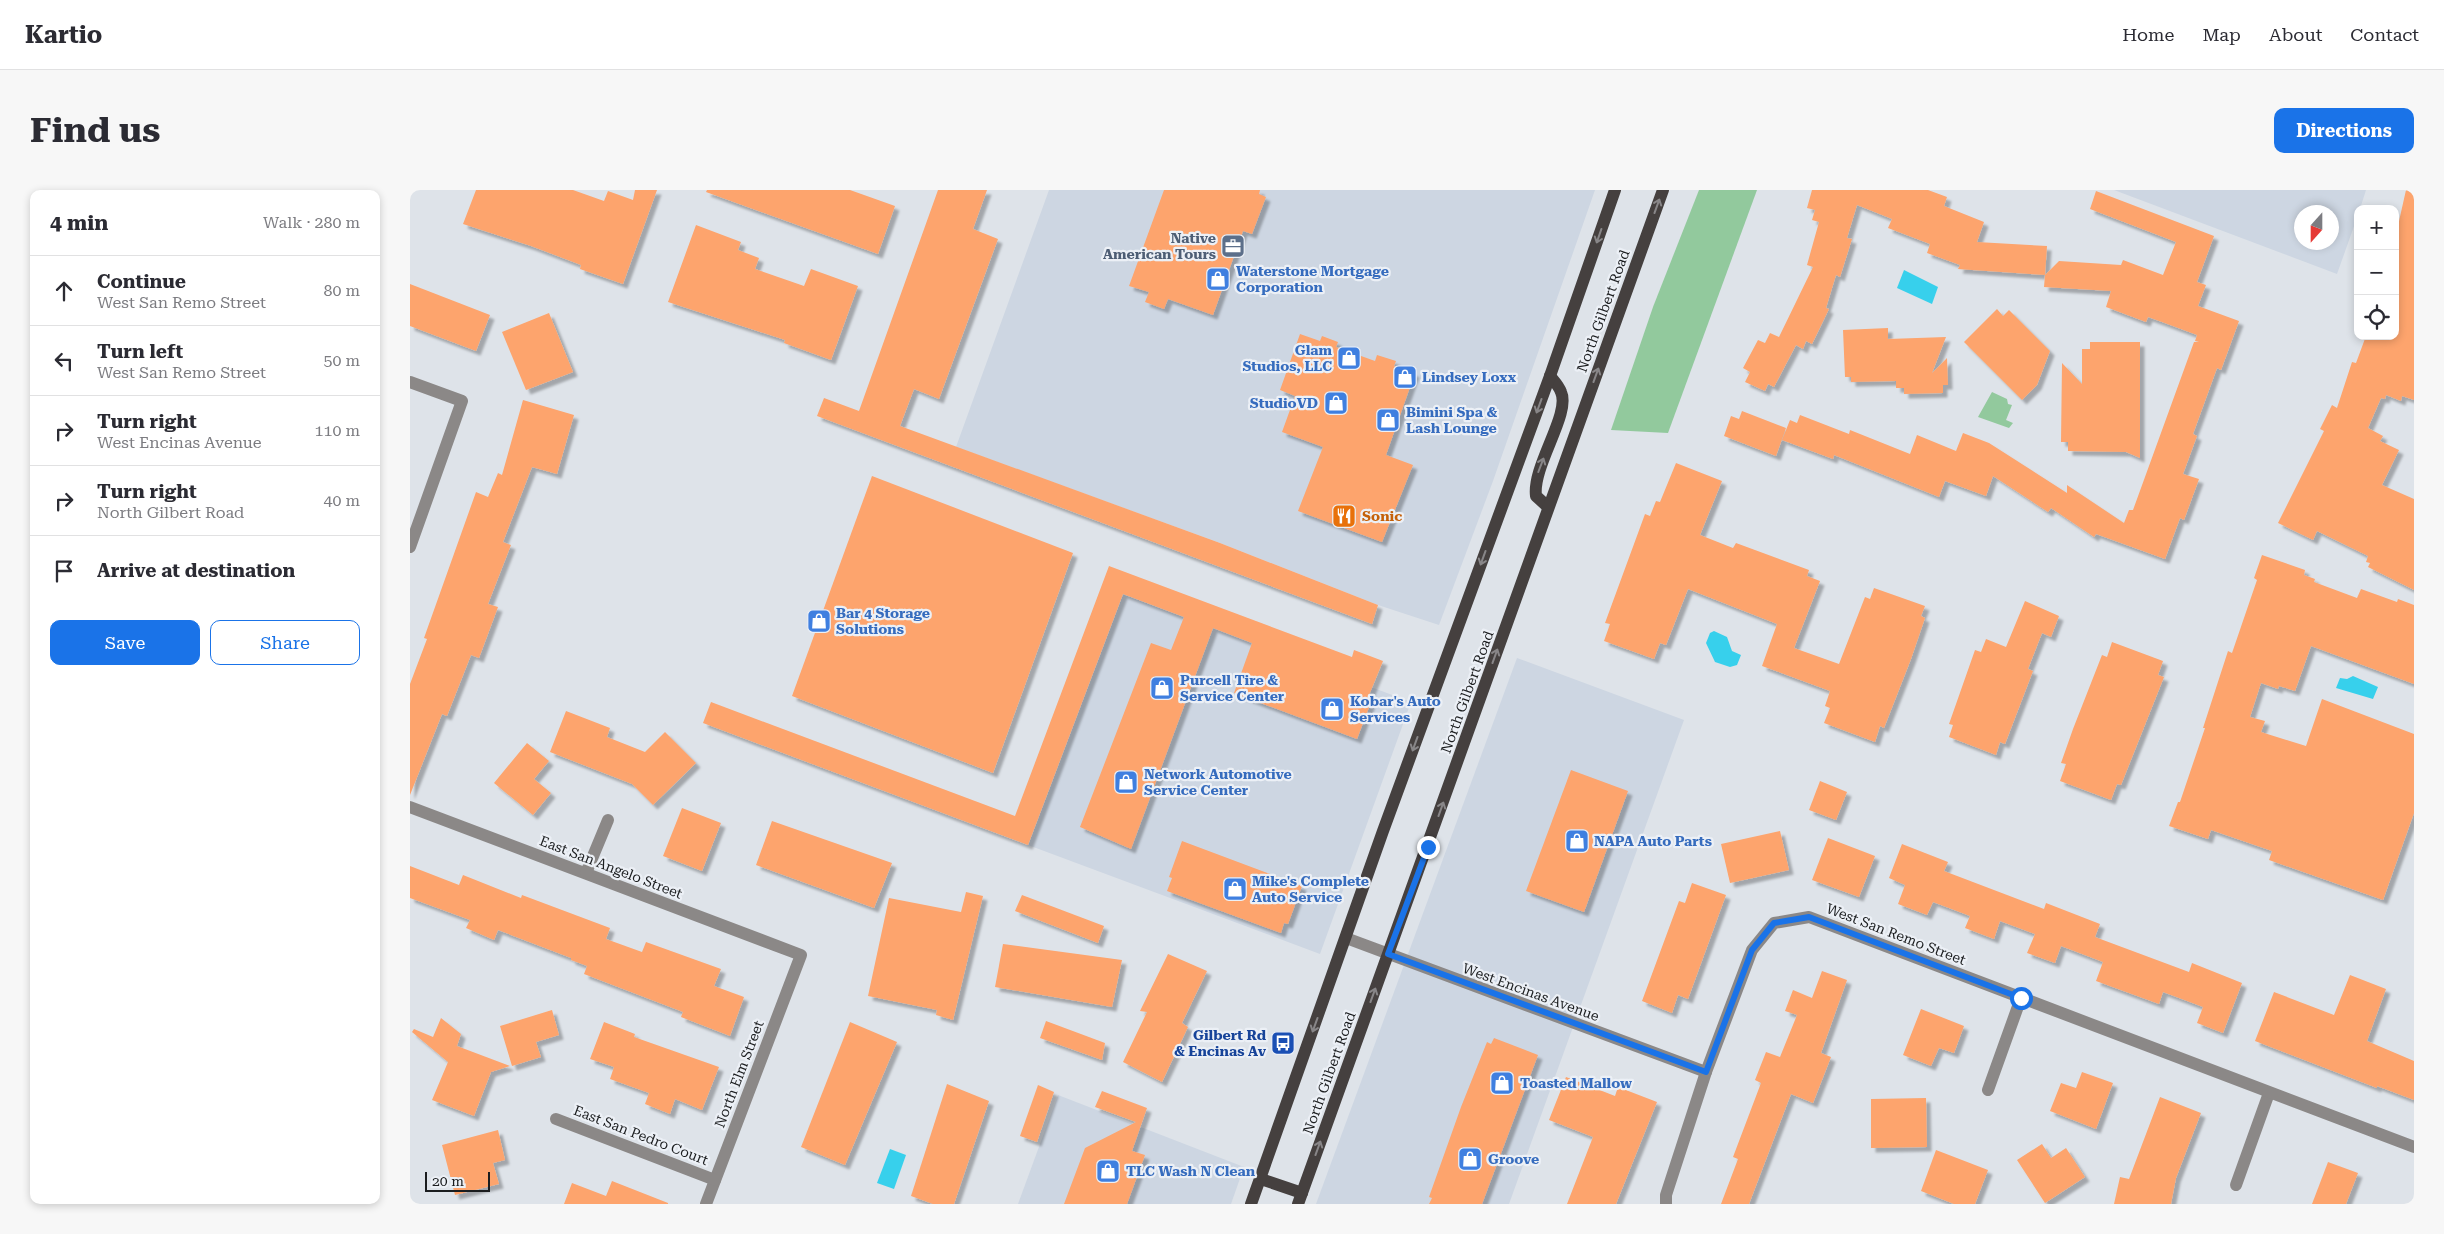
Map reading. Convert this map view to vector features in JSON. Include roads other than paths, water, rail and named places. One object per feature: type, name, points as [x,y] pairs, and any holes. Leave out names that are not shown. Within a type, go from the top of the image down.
[{"type":"main road","name":"North Gilbert Road","points":[[1251,1204],[1383,830],[1550,376],[1615,190]]},
{"type":"main road","name":"North Gilbert Road","points":[[1300,1199],[1663,190]]},
{"type":"main road","points":[[1548,507],[1536,496],[1535,487],[1538,473],[1562,408],[1562,393],[1550,376]]},
{"type":"main road","points":[[1261,1179],[1300,1199]]},
{"type":"street","points":[[410,382],[462,401],[410,548]]},
{"type":"street","name":"East San Angelo Street","points":[[410,807],[801,955]]},
{"type":"street","points":[[586,873],[608,820]]},
{"type":"street","name":"West San Remo Street","points":[[1666,1204],[1666,1195],[1706,1072],[1752,950],[1774,923],[1809,917],[2414,1147]]},
{"type":"street","name":"West Encinas Avenue","points":[[1346,938],[1706,1072]]},
{"type":"street","name":"North Elm Street","points":[[706,1204],[801,955]]},
{"type":"street","points":[[1988,1090],[2021,998]]},
{"type":"street","points":[[2236,1185],[2269,1093]]},
{"type":"street","name":"East San Pedro Court","points":[[556,1119],[714,1180]]},
{"type":"water","points":[[1904,270],[1938,287],[1932,304],[1897,288]]},
{"type":"water","points":[[1714,631],[1727,637],[1732,651],[1741,655],[1737,665],[1730,667],[1715,662],[1706,643],[1710,633]]},
{"type":"water","points":[[2353,676],[2378,687],[2373,699],[2336,688],[2340,678],[2347,679]]},
{"type":"water","points":[[890,1149],[906,1155],[894,1189],[877,1183]]},
{"type":"place","name":"Native American Tours","points":[[1233,246]]},
{"type":"place","name":"Waterstone Mortgage Corporation","points":[[1218,279]]},
{"type":"place","name":"Glam Studios, LLC","points":[[1349,358]]},
{"type":"place","name":"Lindsey Loxx","points":[[1405,377]]},
{"type":"place","name":"StudioVD","points":[[1336,403]]},
{"type":"place","name":"Bimini Spa & Lash Lounge","points":[[1388,420]]},
{"type":"place","name":"Sonic","points":[[1344,516]]},
{"type":"place","name":"Bar 4 Storage Solutions","points":[[819,621]]},
{"type":"place","name":"Purcell Tire & Service Center","points":[[1162,688]]},
{"type":"place","name":"Kobar's Auto Services","points":[[1332,709]]},
{"type":"place","name":"Network Automotive Service Center","points":[[1126,782]]},
{"type":"place","name":"NAPA Auto Parts","points":[[1577,841]]},
{"type":"place","name":"Mike's Complete Auto Service","points":[[1235,889]]},
{"type":"place","name":"Gilbert Rd & Encinas Av","points":[[1283,1043]]},
{"type":"place","name":"Toasted Mallow","points":[[1502,1083]]},
{"type":"place","name":"Groove","points":[[1470,1159]]},
{"type":"place","name":"TLC Wash N Clean","points":[[1108,1171]]}]
